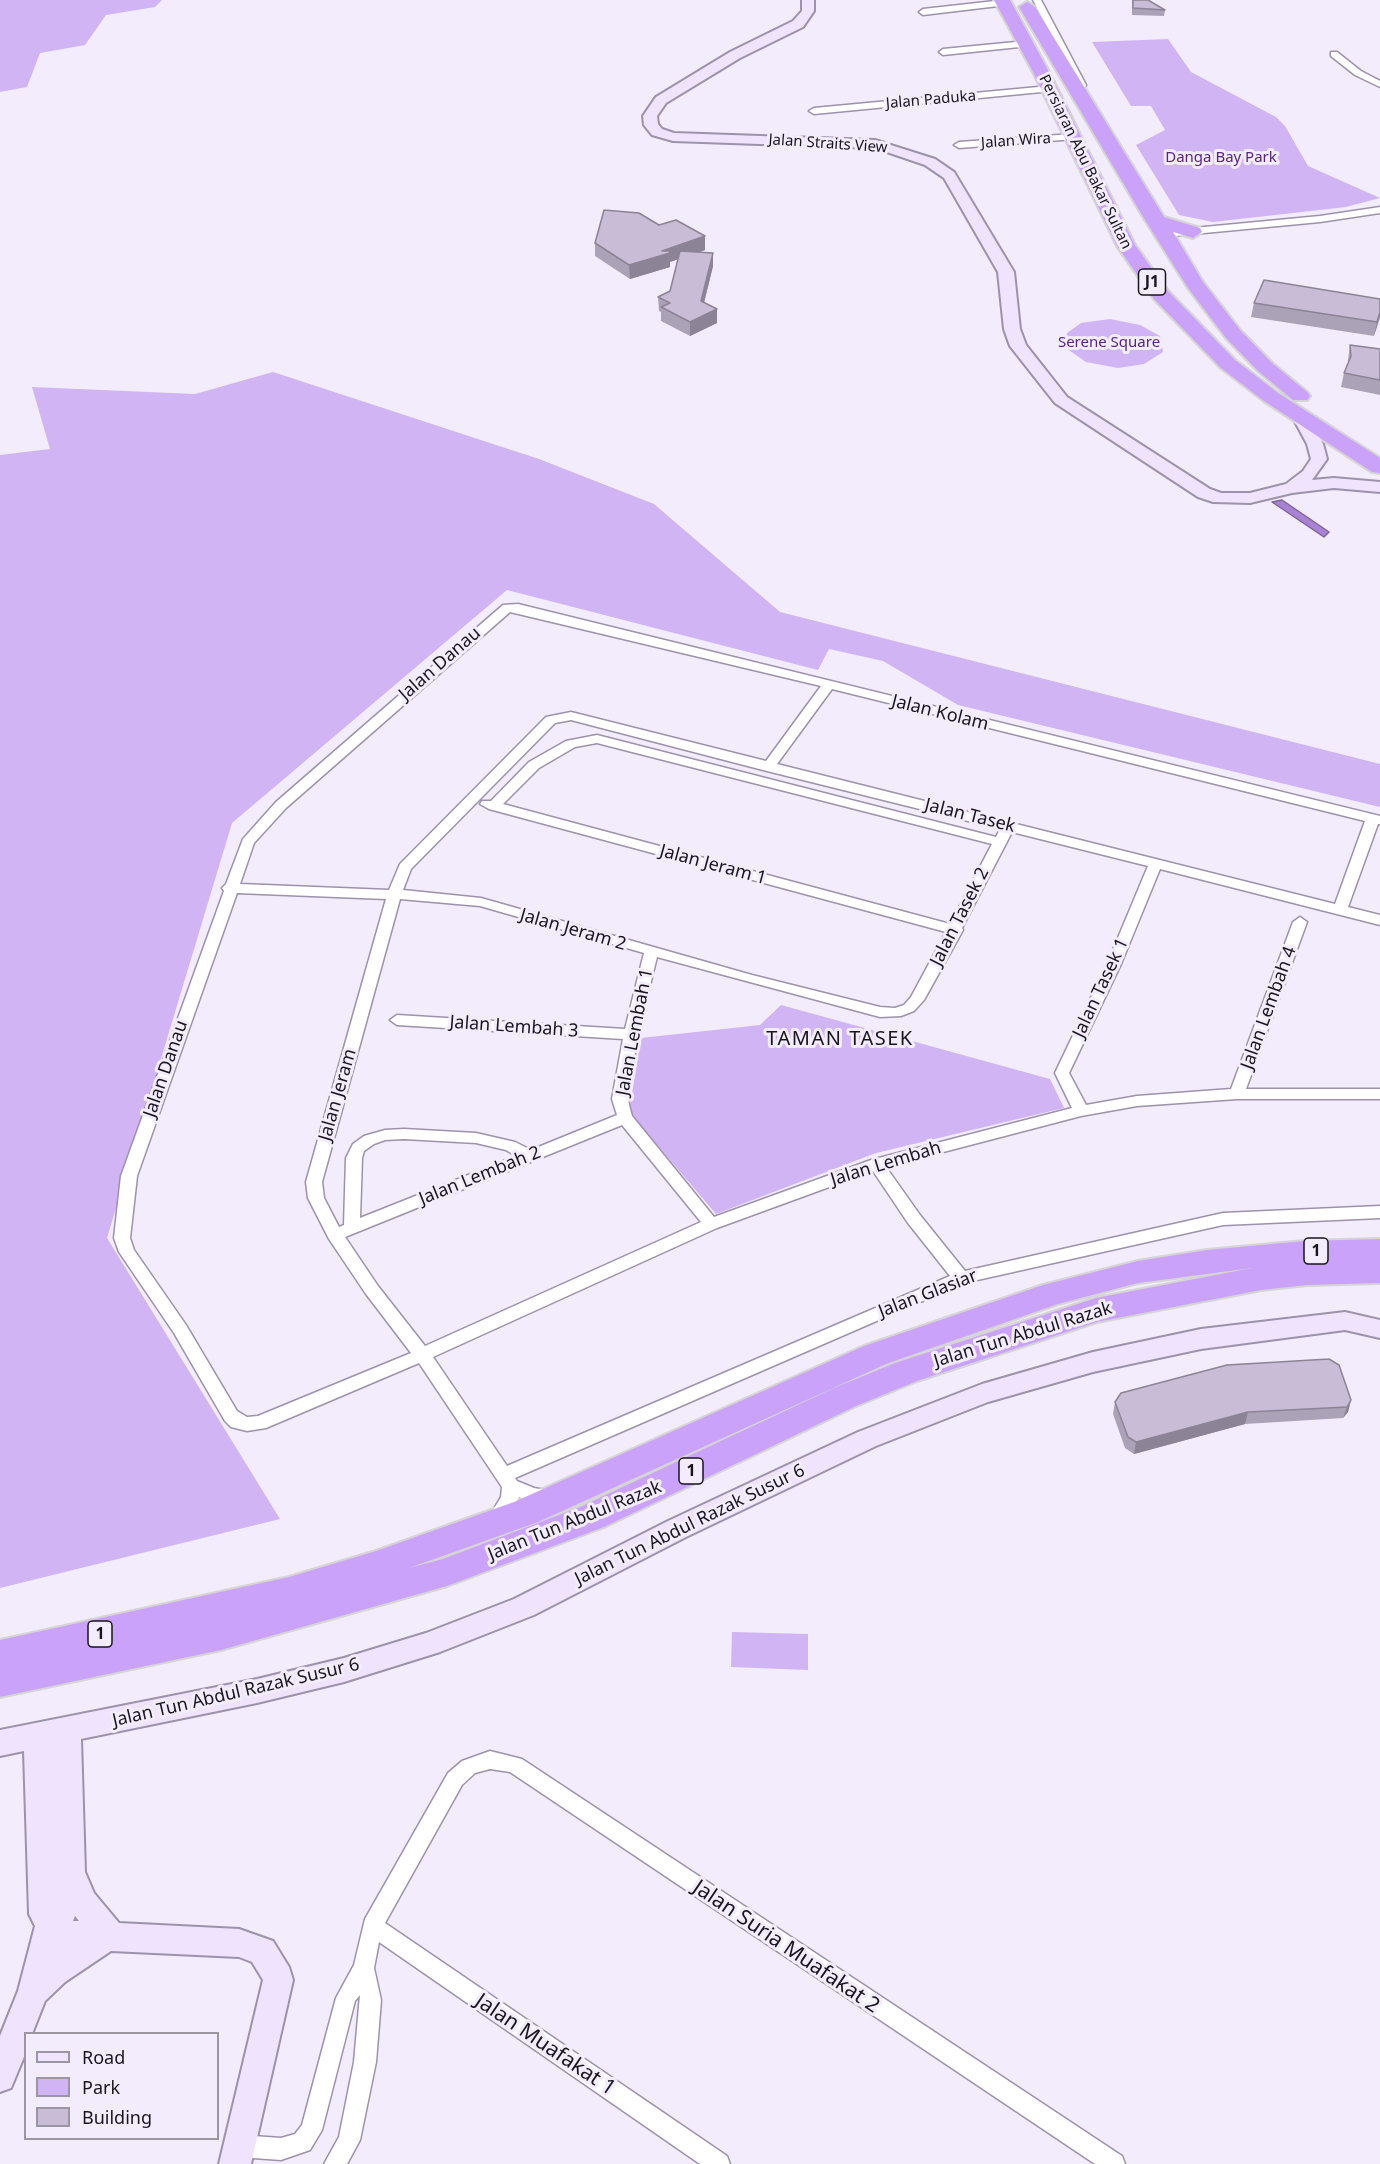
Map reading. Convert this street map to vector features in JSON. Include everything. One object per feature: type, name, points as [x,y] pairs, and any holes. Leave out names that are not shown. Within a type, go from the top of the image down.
[{"type":"highway","name":"Persiaran Abu Bakar Sultan","points":[[1023,0],[1091,113],[1161,239],[1233,334],[1265,367],[1301,397],[1380,448]]},
{"type":"highway","name":"Persiaran Abu Bakar Sultan","points":[[1003,1],[1126,246],[1179,315],[1228,364],[1300,416],[1380,467]]},
{"type":"highway","points":[[1095,183],[1125,230],[1132,237],[1161,239],[1193,236]]},
{"type":"highway","points":[[1161,239],[1193,236]]},
{"type":"highway","points":[[1161,239],[1155,272],[1179,315]]},
{"type":"highway","name":"Jalan Tun Abdul Razak","points":[[0,1655],[289,1591],[378,1565],[493,1524],[557,1498],[838,1370],[920,1338],[1054,1293],[1138,1272],[1207,1260],[1304,1252],[1380,1250]]},
{"type":"highway","name":"Jalan Tun Abdul Razak","points":[[0,1682],[221,1635],[447,1572],[592,1517],[845,1397],[896,1376],[1078,1315],[1226,1283],[1307,1273],[1380,1272]]},
{"type":"street","name":"Jalan Straits View","points":[[808,0],[808,11],[798,24],[735,55],[662,100],[650,116],[651,125],[657,132],[673,137],[875,144],[930,162],[950,175],[1006,272],[1009,313],[1018,346],[1061,400],[1204,493],[1219,498],[1237,500],[1292,488],[1334,483],[1380,487]]},
{"type":"street","points":[[1037,0],[1087,94],[1091,113]]},
{"type":"street","points":[[922,12],[1003,1]]},
{"type":"street","points":[[943,52],[1026,44]]},
{"type":"street","points":[[1380,76],[1339,53],[1358,73],[1380,84]]},
{"type":"street","name":"Jalan Paduka","points":[[814,111],[1049,89]]},
{"type":"street","name":"Jalan Wira","points":[[959,145],[1072,137]]},
{"type":"street","points":[[1193,236],[1380,210]]},
{"type":"street","points":[[1193,236],[1325,226],[1380,216]]},
{"type":"street","points":[[1292,488],[1310,474],[1319,459],[1315,444],[1300,416]]},
{"type":"street","name":"Jalan Kolam","points":[[507,608],[518,608],[1376,819],[1341,909]]},
{"type":"street","name":"Jalan Danau","points":[[422,1355],[260,1423],[237,1422],[231,1416],[180,1329],[127,1252],[122,1238],[122,1225],[129,1176],[248,842],[281,805],[507,608]]},
{"type":"street","points":[[768,767],[828,685]]},
{"type":"street","name":"Jalan Tasek","points":[[559,717],[571,716],[1380,920]]},
{"type":"street","name":"Jalan Jeram","points":[[507,1481],[422,1355],[372,1290],[335,1234],[316,1198],[314,1182],[394,895],[405,867],[470,799],[551,720],[559,717]]},
{"type":"street","name":"Jalan Tasek","points":[[494,806],[534,765],[571,744],[597,739],[999,842]]},
{"type":"street","name":"Jalan Jeram 1","points":[[470,799],[956,930]]},
{"type":"street","name":"Jalan Tasek 2","points":[[909,1008],[917,1000],[956,930],[977,882],[1009,825]]},
{"type":"street","name":"Jalan Tasek 1","points":[[1081,1111],[1062,1073],[1114,964],[1156,863]]},
{"type":"street","name":"Jalan Jeram 2","points":[[230,888],[435,896],[481,903],[651,952],[880,1012],[896,1012],[909,1008]]},
{"type":"street","name":"Jalan Lembah 4","points":[[1237,1094],[1300,922]]},
{"type":"street","name":"Jalan Lembah 1","points":[[651,952],[631,1034],[620,1099],[625,1118],[711,1224]]},
{"type":"street","name":"Jalan Lembah 3","points":[[397,1020],[631,1034]]},
{"type":"street","name":"Jalan Lembah","points":[[422,1355],[711,1224],[876,1164],[1081,1111],[1137,1101],[1237,1094],[1380,1094]]},
{"type":"street","name":"Jalan Lembah 2","points":[[335,1234],[625,1118]]},
{"type":"street","points":[[352,1227],[354,1158],[358,1148],[369,1140],[385,1135],[404,1134],[476,1138],[510,1146],[529,1156]]},
{"type":"street","points":[[876,1164],[914,1219],[961,1278]]},
{"type":"street","name":"Jalan Glasiar","points":[[507,1481],[961,1278],[1222,1219],[1380,1212]]},
{"type":"street","name":"Jalan Tun Abdul Razak Susur 6","points":[[0,1743],[257,1692],[344,1670],[430,1644],[524,1607],[677,1529],[867,1439],[982,1394],[1093,1362],[1201,1339],[1345,1321],[1380,1329]]},
{"type":"street","points":[[507,1481],[533,1495],[557,1498]]},
{"type":"street","points":[[493,1524],[510,1498],[507,1481]]},
{"type":"street","points":[[0,2077],[33,1991],[49,1930],[61,1913],[65,1902],[70,1872],[66,1731]]},
{"type":"street","points":[[38,1736],[44,1914],[49,1930]]},
{"type":"street","name":"Jalan Suria Muafakat 2","points":[[372,1926],[455,1779],[469,1767],[490,1760],[515,1765],[1114,2164]]},
{"type":"street","points":[[70,1872],[82,1902],[110,1935]]},
{"type":"street","points":[[49,1930],[239,1943],[262,1951],[274,1966],[278,1980],[237,2155],[281,2150],[302,2142],[311,2130],[346,1998],[364,1968],[372,1926]]},
{"type":"street","name":"Jalan Muafakat 1","points":[[372,1926],[719,2164]]},
{"type":"street","points":[[33,1991],[76,1956],[110,1935]]},
{"type":"street","points":[[335,2164],[349,2140],[365,2062],[371,2000],[364,1968]]},
{"type":"green space","points":[[0,0],[162,0],[155,7],[106,15],[85,45],[40,53],[27,87],[0,92]]},
{"type":"green space","name":"Danga Bay Park","points":[[1168,39],[1191,72],[1276,117],[1285,126],[1308,166],[1380,198],[1346,207],[1213,222],[1179,215],[1136,145],[1165,130],[1151,106],[1131,106],[1092,42]]},
{"type":"green space","name":"Serene Square","points":[[1110,319],[1140,325],[1160,336],[1163,352],[1144,364],[1118,368],[1086,362],[1066,348],[1067,333],[1081,323]]},
{"type":"green space","points":[[273,372],[539,459],[654,504],[780,612],[1380,764],[1380,807],[958,705],[883,661],[829,649],[818,670],[507,590],[232,823],[107,1238],[280,1519],[0,1588],[0,455],[50,449],[32,387],[195,394]]},
{"type":"green space","points":[[781,1005],[1050,1079],[1064,1108],[876,1153],[716,1214],[629,1112],[641,1038],[760,1025]]},
{"type":"green space","points":[[732,1632],[808,1634],[808,1670],[731,1667]]},
{"type":"shaded area","points":[[1282,500],[1329,532],[1324,537],[1272,502]]},
{"type":"building","points":[[1133,0],[1148,0],[1165,10],[1133,8]]},
{"type":"building","points":[[604,210],[639,213],[659,225],[676,220],[705,236],[662,251],[670,253],[629,265],[595,243]]},
{"type":"building","points":[[680,251],[713,253],[701,301],[717,309],[690,322],[661,307],[670,303],[658,297],[670,291]]},
{"type":"building","points":[[1264,280],[1380,299],[1377,322],[1254,303]]},
{"type":"building","points":[[1350,345],[1380,349],[1380,380],[1344,373],[1351,356]]},
{"type":"building","points":[[1329,1359],[1339,1365],[1351,1400],[1347,1407],[1248,1412],[1136,1442],[1128,1437],[1115,1402],[1121,1393],[1227,1365]]},
{"type":"district","name":"TAMAN TASEK","points":[[840,1039]]}]
